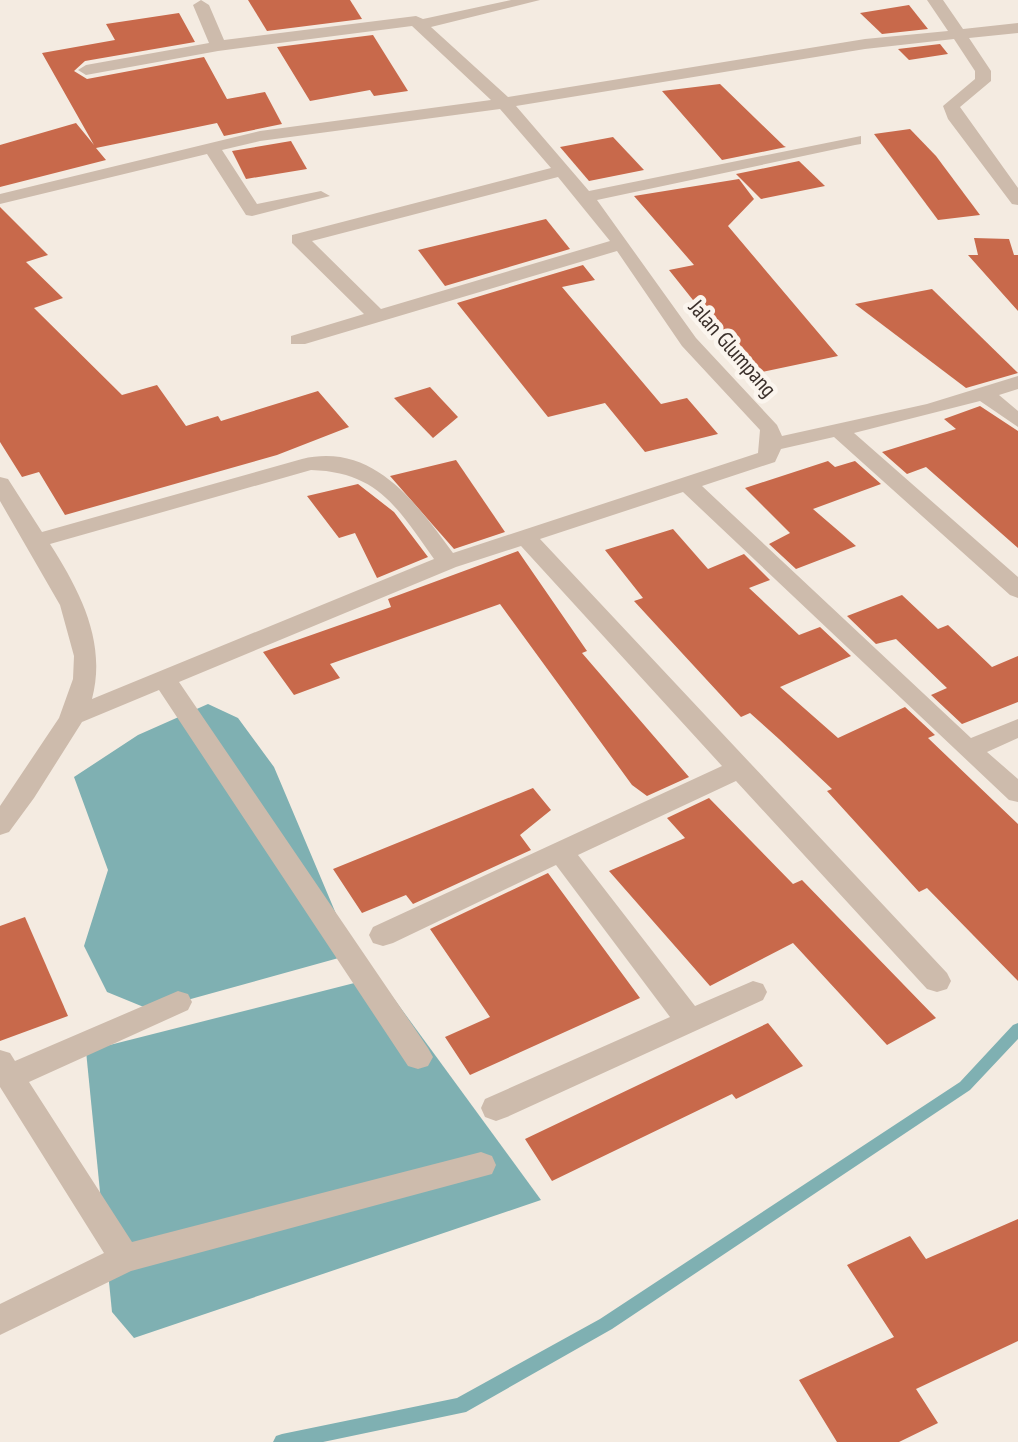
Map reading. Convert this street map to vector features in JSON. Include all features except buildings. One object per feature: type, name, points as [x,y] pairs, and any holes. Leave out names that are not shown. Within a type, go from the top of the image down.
[{"type":"street","points":[[86,70],[218,46],[389,23],[422,24],[532,0]]},
{"type":"street","points":[[935,0],[983,71],[982,81],[952,106],[956,119],[1018,200]]},
{"type":"street","points":[[202,5],[218,46]]},
{"type":"street","name":"Jalan Glumpang","points":[[422,24],[504,103],[564,170],[689,342],[770,429],[772,445]]},
{"type":"street","points":[[0,199],[308,128],[504,103],[960,33],[1018,28]]},
{"type":"street","points":[[586,197],[855,140]]},
{"type":"street","points":[[212,148],[252,212],[321,196]]},
{"type":"street","points":[[377,316],[299,240],[564,170]]},
{"type":"street","points":[[298,340],[621,244]]},
{"type":"street","points":[[72,716],[448,562],[689,486],[766,457],[772,445],[985,394],[1018,382]]},
{"type":"street","points":[[985,394],[1018,421]]},
{"type":"street","points":[[838,430],[1018,590]]},
{"type":"street","points":[[36,540],[310,464],[342,462],[368,471],[392,488],[448,562]]},
{"type":"street","points":[[0,484],[36,540],[86,650],[86,678],[72,716],[0,825]]},
{"type":"street","points":[[689,486],[1018,793]]},
{"type":"street","points":[[526,537],[936,981]]},
{"type":"street","points":[[164,679],[418,1057]]},
{"type":"street","points":[[968,750],[1018,728]]},
{"type":"street","points":[[382,935],[740,768]]},
{"type":"street","points":[[561,852],[690,1022]]},
{"type":"street","points":[[496,1108],[753,992]]},
{"type":"street","points":[[125,1258],[5,1069],[178,1002]]},
{"type":"street","points":[[0,1320],[125,1258],[481,1165]]},
{"type":"water","points":[[208,704],[238,718],[274,767],[353,954],[151,1010],[107,992],[84,946],[108,870],[74,777],[138,735]]},
{"type":"water","points":[[378,977],[541,1200],[134,1338],[112,1312],[86,1051]]},
{"type":"waterway","points":[[282,1442],[460,1406],[606,1324],[965,1086],[1018,1029]]}]
